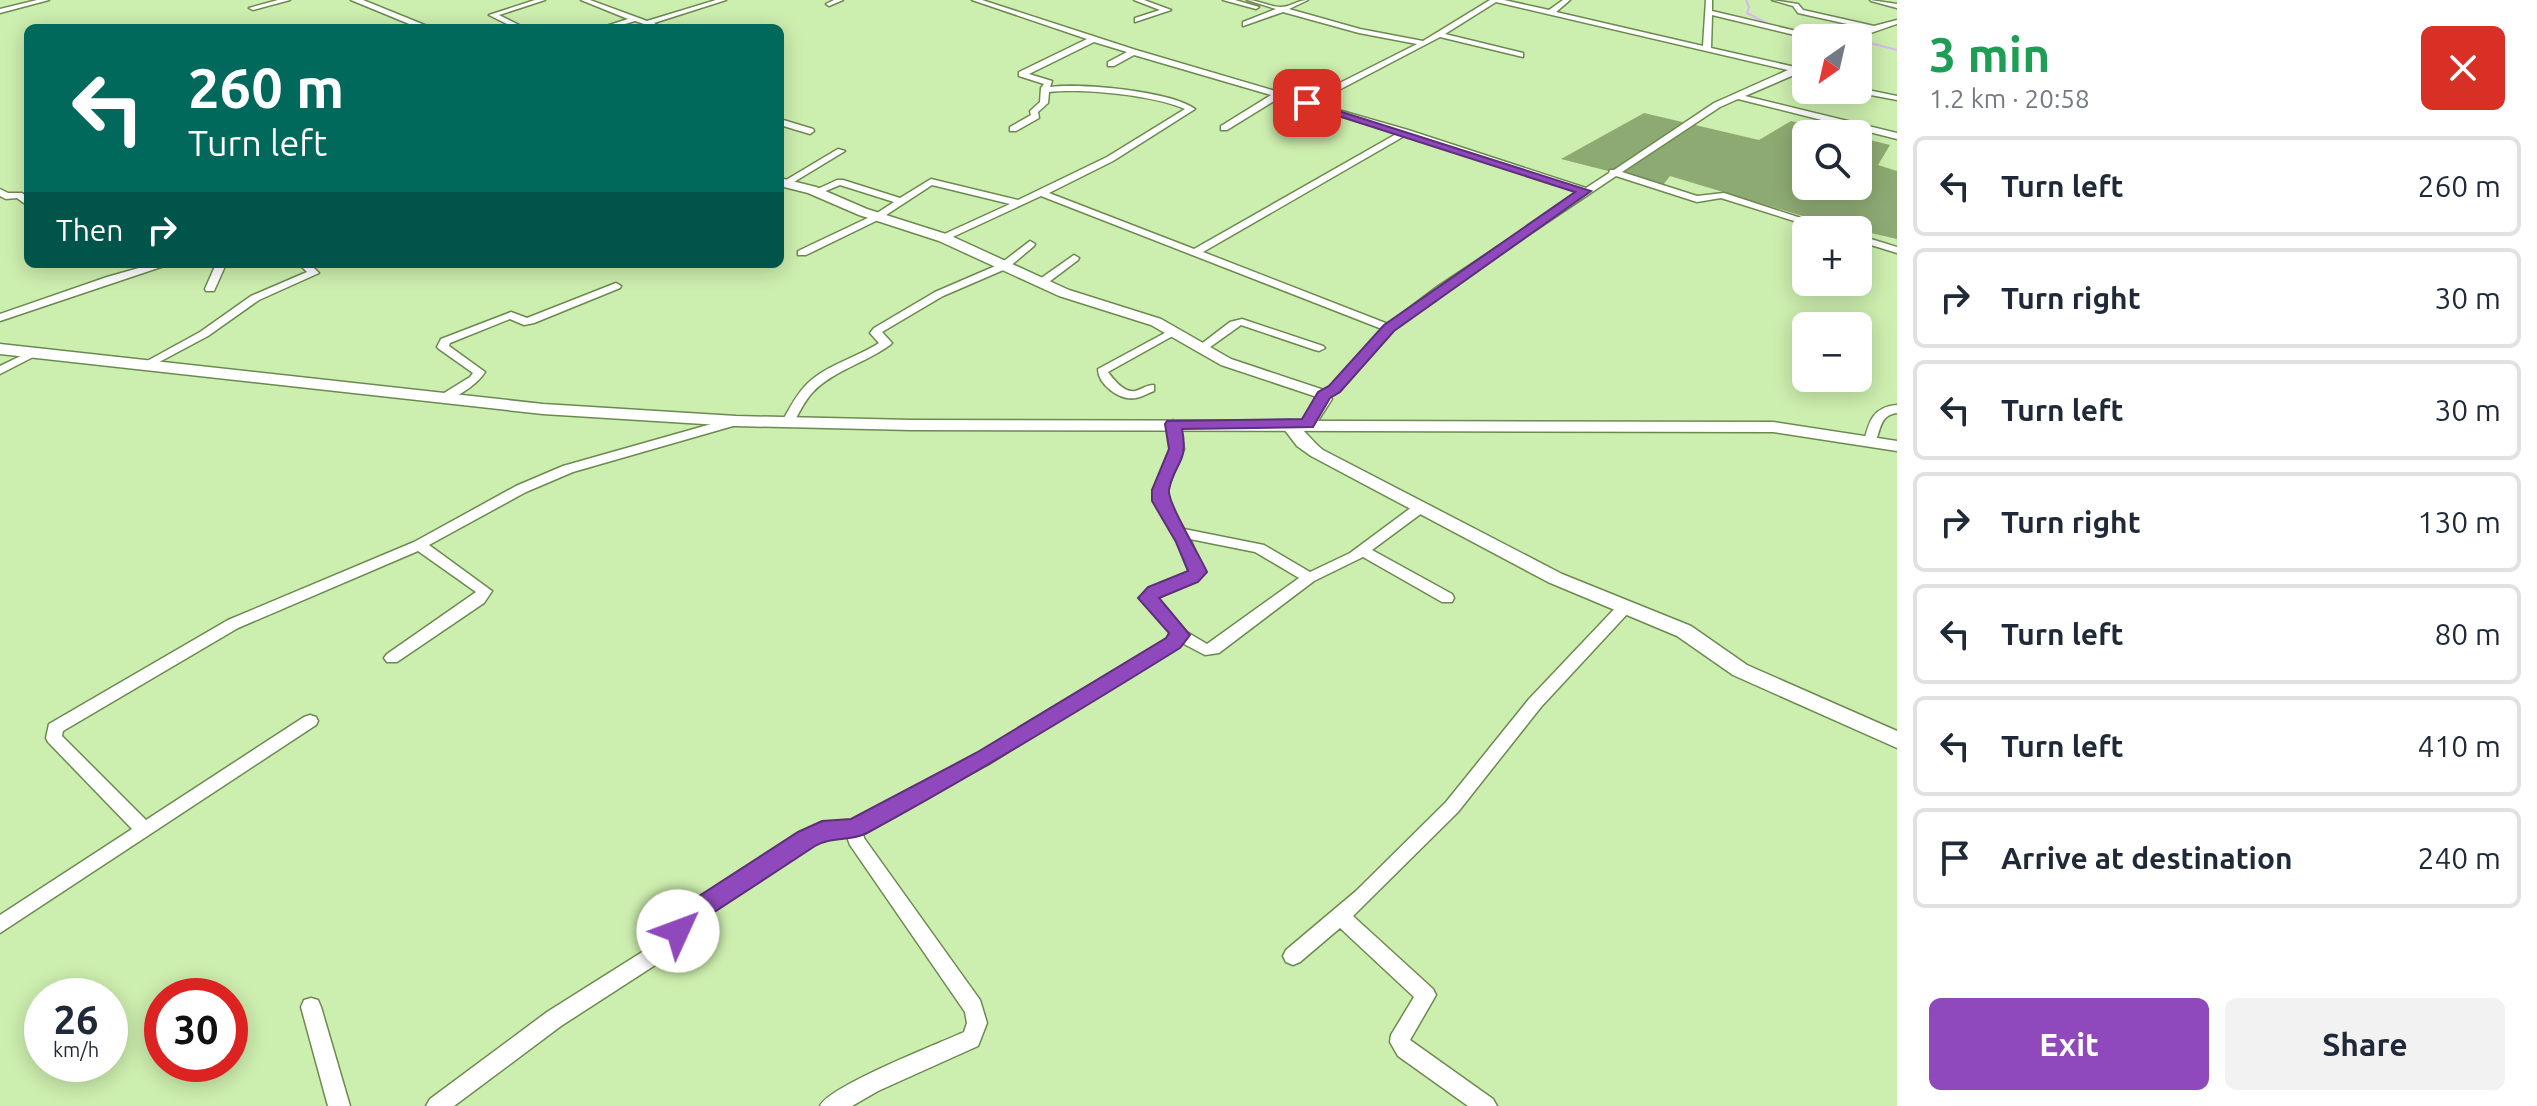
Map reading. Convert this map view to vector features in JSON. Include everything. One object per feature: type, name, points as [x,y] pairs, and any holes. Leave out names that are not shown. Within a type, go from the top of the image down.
[{"type":"main road","points":[[0,349],[591,413],[736,421],[911,425],[1773,427],[1897,446]]},
{"type":"street","points":[[0,11],[46,0]]},
{"type":"street","points":[[253,8],[287,0]]},
{"type":"street","points":[[355,0],[417,24]]},
{"type":"street","points":[[512,24],[493,15],[542,0]]},
{"type":"street","points":[[584,0],[646,23],[723,0]]},
{"type":"street","points":[[829,4],[840,0]]},
{"type":"street","points":[[975,0],[1133,52],[1405,132],[1585,191]]},
{"type":"street","points":[[1137,0],[1167,10],[1138,20]]},
{"type":"street","points":[[1226,0],[1253,7],[1265,5]]},
{"type":"street","points":[[1250,0],[1371,33],[1424,43]]},
{"type":"street","points":[[1246,24],[1305,0]]},
{"type":"street","points":[[1307,103],[1424,43],[1495,0],[1792,66]]},
{"type":"street","points":[[1550,13],[1567,0]]},
{"type":"street","points":[[1707,49],[1709,0]]},
{"type":"street","points":[[1775,0],[1796,5],[1800,12],[1874,28],[1897,25]]},
{"type":"street","points":[[1873,0],[1897,6]]},
{"type":"street","points":[[1708,12],[1754,20],[1774,30],[1792,33]]},
{"type":"street","points":[[618,24],[634,19]]},
{"type":"street","points":[[1438,34],[1517,58],[1530,50]]},
{"type":"street","points":[[1013,129],[1034,118],[1034,111],[1044,103],[1048,82],[1022,74],[1093,39]]},
{"type":"street","points":[[1111,64],[1133,52]]},
{"type":"street","points":[[1792,73],[1717,105],[1441,289],[1389,328],[1335,389],[1324,395],[1298,424],[1303,443],[1317,453],[1564,582],[1684,631],[1761,681],[1897,740]]},
{"type":"street","points":[[1787,75],[1792,76]]},
{"type":"street","points":[[944,238],[1110,159],[1191,109],[1144,95],[1063,88],[1045,90]]},
{"type":"street","points":[[1872,93],[1897,98]]},
{"type":"street","points":[[1224,128],[1279,94]]},
{"type":"street","points":[[1737,96],[1897,136]]},
{"type":"street","points":[[784,123],[810,131]]},
{"type":"street","points":[[1196,252],[1405,132]]},
{"type":"street","points":[[784,182],[841,151]]},
{"type":"street","points":[[1613,172],[1697,199],[1721,195],[1792,217]]},
{"type":"street","points":[[816,192],[837,182],[900,201]]},
{"type":"street","points":[[802,253],[877,217],[934,182],[1019,203]]},
{"type":"street","points":[[784,184],[944,238],[1041,283],[1174,331],[1226,362],[1324,395]]},
{"type":"street","points":[[0,192],[6,196],[17,195],[24,200]]},
{"type":"street","points":[[1041,193],[1389,328]]},
{"type":"street","points":[[1872,242],[1897,250]]},
{"type":"street","points":[[788,422],[798,399],[814,381],[886,343],[876,333],[878,330],[939,294],[1004,266],[1030,244]]},
{"type":"street","points":[[1041,283],[1074,258]]},
{"type":"street","points":[[0,318],[151,268]]},
{"type":"street","points":[[210,289],[219,268]]},
{"type":"street","points":[[144,366],[195,340],[247,303],[314,273],[308,268]]},
{"type":"street","points":[[442,398],[475,379],[479,372],[443,347],[445,341],[511,315],[524,322],[530,321],[616,286]]},
{"type":"street","points":[[1202,348],[1234,324],[1242,322],[1319,348]]},
{"type":"street","points":[[1150,388],[1126,395],[1104,377],[1102,371],[1174,331]]},
{"type":"street","points":[[0,371],[33,353]]},
{"type":"street","points":[[1870,442],[1881,410],[1897,409]]},
{"type":"street","points":[[145,830],[54,738],[55,728],[233,624],[419,545],[521,489],[568,469],[736,421]]},
{"type":"street","points":[[1173,424],[1178,449],[1160,490],[1161,501],[1198,572],[1191,578],[1154,592],[1148,598],[1180,635],[1201,649],[1214,649],[1309,578],[1362,551],[1421,507]]},
{"type":"street","points":[[1180,533],[1259,548],[1309,578]]},
{"type":"street","points":[[392,658],[479,599],[485,591],[419,545]]},
{"type":"street","points":[[1362,551],[1447,598]]},
{"type":"street","points":[[1293,956],[1340,916],[1452,807],[1535,703],[1625,607]]},
{"type":"street","points":[[437,1106],[554,1019],[673,943],[685,918],[822,831],[854,829],[983,759],[1173,643],[1180,635]]},
{"type":"street","points":[[0,925],[310,721]]},
{"type":"street","points":[[831,1106],[871,1084],[971,1039],[977,1030],[978,1020],[965,995],[856,840],[854,829]]},
{"type":"street","points":[[1340,916],[1426,995],[1401,1035],[1400,1042],[1405,1049],[1486,1106]]},
{"type":"street","points":[[311,1007],[339,1106]]},
{"type":"green space","points":[[1644,113],[1759,140],[1791,121],[1792,200],[1872,200],[1872,140],[1890,145],[1878,165],[1897,171],[1897,239],[1872,233],[1872,216],[1802,216],[1670,176],[1663,185],[1561,159]]},
{"type":"waterway","points":[[1746,0],[1749,7],[1747,13],[1772,26]]},
{"type":"waterway","points":[[1872,44],[1897,50]]},
{"type":"route","points":[[678,931],[685,918],[806,839],[836,828],[854,829],[860,823],[983,759],[1178,639],[1180,635],[1177,630],[1148,598],[1154,592],[1196,576],[1198,572],[1161,501],[1160,490],[1178,449],[1173,424],[1308,424],[1324,395],[1335,389],[1389,328],[1585,191],[1307,103]]}]
